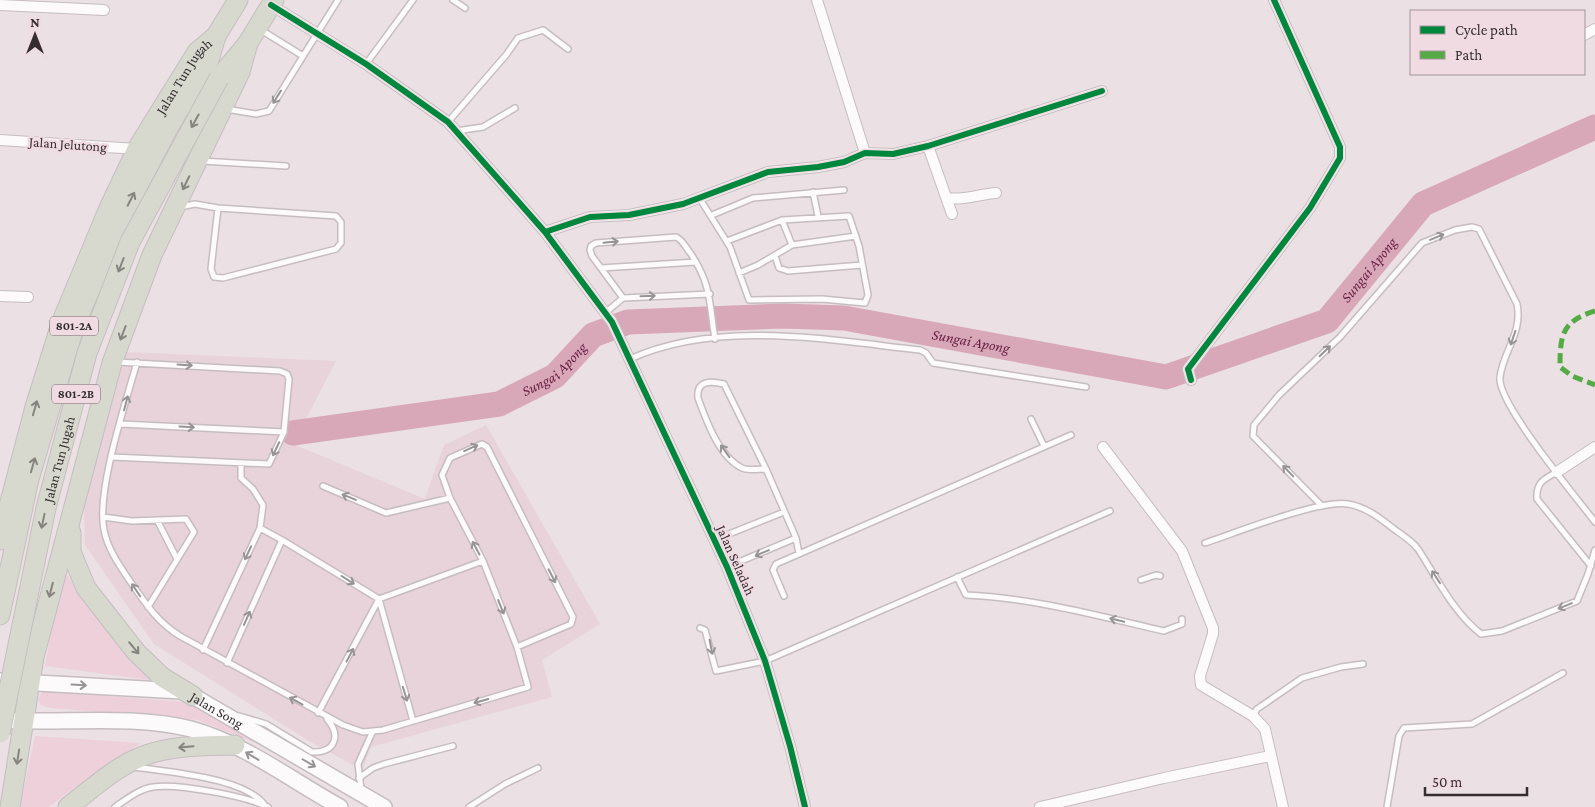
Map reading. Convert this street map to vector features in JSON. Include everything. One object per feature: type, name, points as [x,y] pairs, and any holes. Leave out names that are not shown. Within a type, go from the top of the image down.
[{"type":"highway","name":"Jalan Tun Jugah","points":[[0,616],[29,479],[75,324],[129,203],[168,128],[210,60],[216,36],[238,0]]},
{"type":"highway","name":"Jalan Tun Jugah","points":[[0,733],[46,508],[87,353],[130,242],[219,78],[252,35],[273,2]]},
{"type":"highway","name":"Jalan Tun Jugah","points":[[11,800],[34,657],[70,514],[112,363],[152,255],[196,161],[224,108],[240,72],[252,35]]},
{"type":"highway","name":"Jalan Tun Jugah","points":[[0,540],[3,518],[62,321],[109,208],[137,149],[197,52],[216,36]]},
{"type":"highway","points":[[70,514],[71,552],[86,588],[136,652],[162,676],[193,696]]},
{"type":"highway","points":[[0,672],[21,669],[34,657]]},
{"type":"highway","points":[[68,807],[125,765],[145,755],[163,750],[235,745]]},
{"type":"highway","points":[[0,778],[11,800]]},
{"type":"main road","name":"Jalan Song","points":[[0,681],[169,690],[193,696],[384,807]]},
{"type":"main road","name":"Jalan Song","points":[[0,720],[24,722],[110,721],[174,726],[192,730],[235,745],[340,807]]},
{"type":"street","points":[[817,0],[865,153]]},
{"type":"street","points":[[1191,380],[1188,369],[1310,208],[1340,158],[1340,147],[1274,0]]},
{"type":"street","name":"Jalan Seladah","points":[[273,2],[448,122],[545,232],[612,322],[727,567],[765,661],[790,746],[805,807]]},
{"type":"street","points":[[0,5],[104,10]]},
{"type":"street","points":[[545,232],[590,217],[629,215],[700,199],[768,172],[844,162],[865,153],[892,154],[928,146],[1102,91]]},
{"type":"street","name":"Jalan Jelutong","points":[[0,140],[137,149]]},
{"type":"street","points":[[928,146],[952,214]]},
{"type":"street","points":[[946,198],[955,200],[973,195],[996,194]]},
{"type":"street","points":[[0,296],[28,297]]},
{"type":"street","points":[[1103,447],[1182,551],[1213,628],[1213,634],[1200,676],[1201,685],[1253,716],[1265,729],[1270,741],[1270,756],[1283,807]]},
{"type":"street","points":[[1557,472],[1595,447]]},
{"type":"street","points":[[1040,807],[1270,756]]},
{"type":"lane","points":[[224,108],[256,114],[269,111],[338,0]]},
{"type":"lane","points":[[366,64],[412,0]]},
{"type":"lane","points":[[453,0],[465,8]]},
{"type":"lane","points":[[448,122],[506,55],[518,38],[543,30],[568,48]]},
{"type":"lane","points":[[252,35],[303,56]]},
{"type":"lane","points":[[455,131],[483,127],[515,108]]},
{"type":"lane","points":[[196,161],[286,166]]},
{"type":"lane","points":[[712,215],[753,198],[844,190]]},
{"type":"lane","points":[[813,192],[818,216]]},
{"type":"lane","points":[[700,199],[727,241],[749,300],[822,300],[865,303],[868,295],[850,216],[818,216],[782,220],[727,241]]},
{"type":"lane","points":[[173,209],[195,204],[218,208],[336,216],[341,222],[341,243],[336,249],[223,278],[214,277],[211,269],[218,208]]},
{"type":"lane","points":[[782,220],[792,245]]},
{"type":"lane","points":[[1322,506],[1253,436],[1254,425],[1279,395],[1340,337],[1422,243],[1455,230],[1472,226],[1479,229],[1517,304],[1520,318],[1500,377],[1501,390],[1523,426],[1595,522]]},
{"type":"lane","points":[[623,298],[601,268],[590,250],[591,246],[596,243],[671,236],[681,239],[703,273],[710,294],[714,338]]},
{"type":"lane","points":[[739,273],[775,256],[792,245],[856,236]]},
{"type":"lane","points":[[775,256],[779,268],[788,271],[862,265]]},
{"type":"lane","points":[[601,268],[696,262]]},
{"type":"lane","points":[[605,313],[623,298],[710,294]]},
{"type":"lane","points":[[630,359],[650,350],[714,338],[794,336],[920,350],[926,353],[933,363],[1086,387]]},
{"type":"lane","points":[[137,362],[112,457],[103,517],[104,529],[114,555],[148,608],[167,628],[203,650],[353,730],[372,733],[528,687],[517,647],[483,561],[450,498],[442,475],[450,458],[482,444],[487,447],[573,617],[571,624],[517,647]]},
{"type":"lane","points":[[112,363],[137,362],[280,371],[287,374],[284,432],[269,464],[112,457]]},
{"type":"lane","points":[[766,469],[744,469],[733,462],[722,449],[698,398],[697,391],[702,384],[710,380],[724,384],[766,469],[796,538],[799,554]]},
{"type":"lane","points":[[1031,419],[1044,446]]},
{"type":"lane","points":[[121,424],[284,432]]},
{"type":"lane","points":[[784,596],[774,567],[799,554],[1071,435]]},
{"type":"lane","points":[[203,650],[260,528],[263,505],[253,489],[241,478],[241,463]]},
{"type":"lane","points":[[1557,472],[1540,481],[1536,487],[1537,498],[1591,566]]},
{"type":"lane","points":[[323,486],[386,513],[450,498]]},
{"type":"lane","points":[[1206,543],[1322,506],[1348,504],[1374,513],[1416,546],[1449,598],[1472,626],[1482,634],[1502,631],[1576,601],[1591,566],[1595,550]]},
{"type":"lane","points":[[700,628],[705,630],[709,638],[716,671],[765,661],[1110,511]]},
{"type":"lane","points":[[714,540],[784,512]]},
{"type":"lane","points":[[103,517],[132,521],[186,519],[194,532],[148,608]]},
{"type":"lane","points":[[157,520],[177,559]]},
{"type":"lane","points":[[260,528],[379,599],[413,721]]},
{"type":"lane","points":[[727,567],[796,538]]},
{"type":"lane","points":[[227,663],[282,540]]},
{"type":"lane","points":[[318,713],[379,599],[483,561]]},
{"type":"lane","points":[[1141,580],[1156,575],[1160,576]]},
{"type":"lane","points":[[957,577],[966,596],[1003,597],[1042,603],[1164,631],[1182,624],[1182,619]]},
{"type":"lane","points":[[1253,716],[1257,709],[1302,678],[1341,667],[1362,664]]},
{"type":"lane","points":[[1387,807],[1398,736],[1404,728],[1472,724],[1563,673]]},
{"type":"lane","points":[[221,712],[266,724],[312,752],[320,752],[327,749],[336,738],[334,727],[326,717]]},
{"type":"lane","points":[[363,794],[358,778],[358,764],[372,733]]},
{"type":"lane","points":[[358,778],[373,768],[384,764],[453,746]]},
{"type":"lane","points":[[125,765],[238,785],[260,797],[267,807]]},
{"type":"lane","points":[[469,807],[505,784],[538,768]]},
{"type":"lane","points":[[115,807],[144,789],[166,786],[238,796],[267,807]]},
{"type":"shaded area","points":[[125,352],[336,361],[293,444],[425,499],[444,445],[486,425],[600,624],[542,660],[552,697],[371,747],[362,770],[309,741],[154,644],[85,545],[83,481]]},
{"type":"shaded area","points":[[62,569],[150,680],[45,666]]},
{"type":"shaded area","points":[[43,691],[186,702],[258,744],[198,720],[51,708],[41,705],[38,699]]},
{"type":"shaded area","points":[[35,736],[141,743],[48,807],[20,807]]},
{"type":"waterway","name":"Sungai Apong","points":[[293,433],[499,404],[555,376],[593,335],[628,322],[783,316],[844,318],[1166,377],[1327,321],[1423,204],[1595,127]]},
{"type":"marked path","points":[[1595,311],[1576,319],[1565,331],[1562,338],[1560,367],[1572,376],[1595,385]]},
{"type":"cycle path","points":[[1191,380],[1188,369],[1310,208],[1340,158],[1340,147],[1274,0]]},
{"type":"cycle path","points":[[271,5],[366,64],[448,122],[545,232],[612,322],[727,567],[765,661],[790,746],[805,807]]},
{"type":"cycle path","points":[[545,232],[590,217],[629,215],[683,204],[768,172],[818,167],[844,162],[865,153],[893,154],[928,146],[1102,91]]}]
